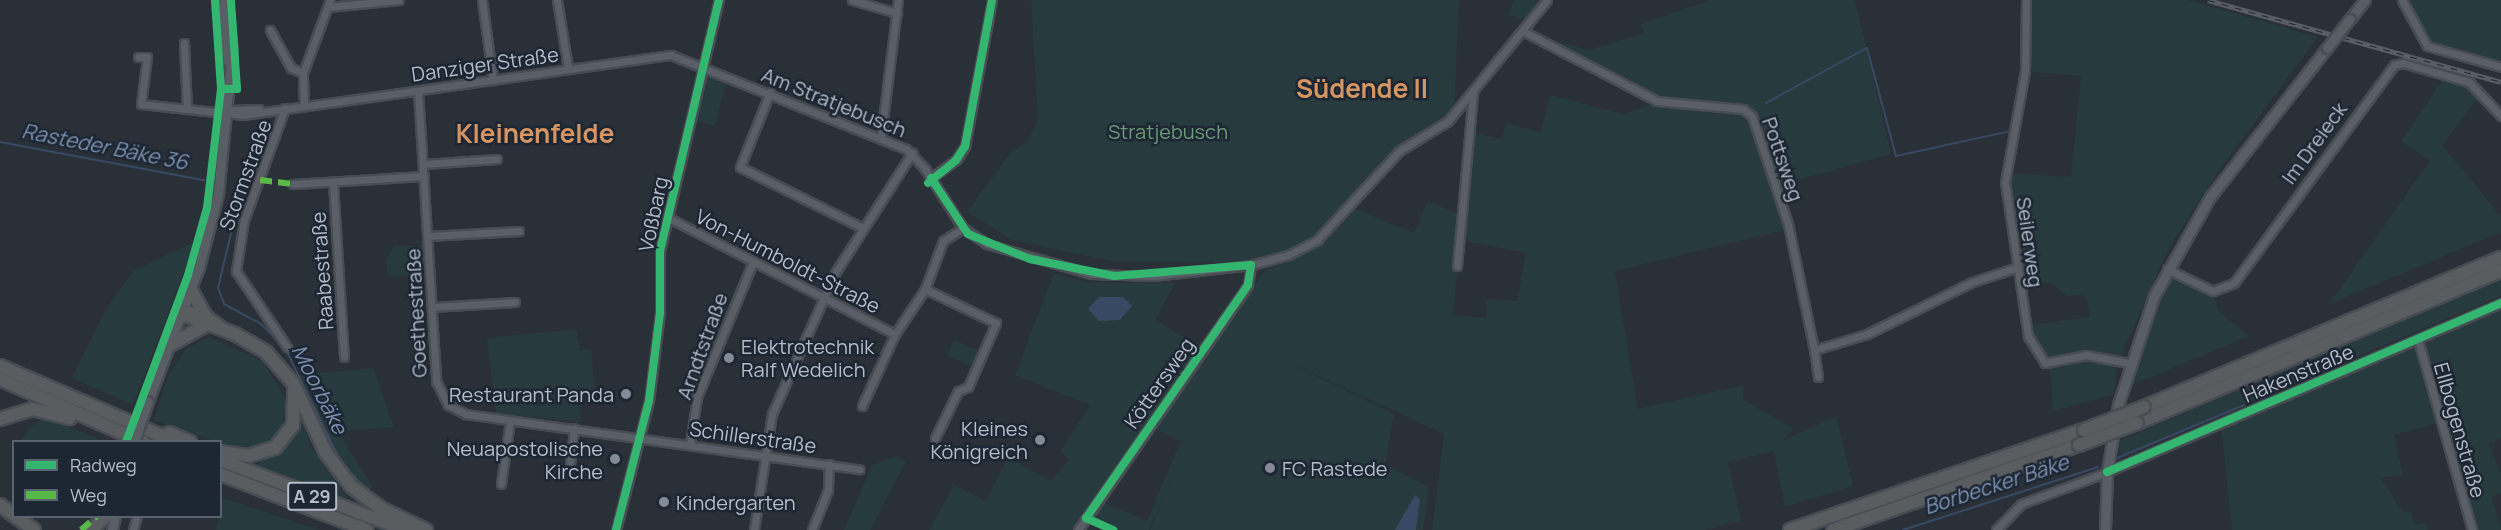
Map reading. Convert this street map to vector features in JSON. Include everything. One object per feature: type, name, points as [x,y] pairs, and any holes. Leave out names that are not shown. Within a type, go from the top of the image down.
[{"type":"highway","points":[[1790,530],[2084,430],[2501,258]]},
{"type":"highway","points":[[1833,530],[2137,423],[2501,271]]},
{"type":"highway","points":[[191,290],[205,321]]},
{"type":"highway","points":[[182,313],[222,328],[260,348],[293,382],[326,453],[351,486],[380,508],[426,530]]},
{"type":"highway","points":[[170,345],[205,321]]},
{"type":"highway","points":[[0,366],[145,438]]},
{"type":"highway","points":[[0,379],[145,438],[165,431],[188,440]]},
{"type":"highway","points":[[222,452],[258,455],[283,441],[296,414],[293,382]]},
{"type":"highway","points":[[0,419],[24,410],[46,410],[145,438],[166,440]]},
{"type":"highway","name":"A 29","points":[[222,461],[405,530]]},
{"type":"highway","name":"A 29","points":[[222,475],[367,530]]},
{"type":"highway","points":[[18,518],[34,530]]},
{"type":"highway","points":[[91,530],[104,518]]},
{"type":"street","points":[[134,440],[191,290],[216,205],[229,110],[228,61],[219,0]]},
{"type":"street","points":[[226,0],[232,50],[228,61]]},
{"type":"street","points":[[304,105],[303,73],[329,4],[399,0]]},
{"type":"street","points":[[482,0],[493,80]]},
{"type":"street","points":[[557,0],[568,68]]},
{"type":"street","name":"Voßbarg","points":[[616,530],[642,438],[660,313],[660,251],[719,0]]},
{"type":"street","points":[[852,0],[897,13]]},
{"type":"street","points":[[881,136],[898,0]]},
{"type":"street","points":[[931,178],[956,160],[964,146],[980,86],[992,0]]},
{"type":"street","name":"Am Stratjebusch","points":[[704,67],[881,136],[912,153],[963,228],[987,244],[1030,259],[1091,274],[1154,276],[1251,265],[1288,255],[1317,240],[1400,151],[1448,121],[1473,93],[1505,46],[1523,31],[1547,0]]},
{"type":"street","name":"Seilerweg","points":[[2026,0],[2025,71],[2005,182],[2015,268],[2028,336],[2042,362],[2055,364],[2086,355],[2128,363]]},
{"type":"street","points":[[2105,530],[2108,472],[2128,363],[2167,269],[2210,197],[2365,0]]},
{"type":"street","points":[[2402,0],[2427,45],[2501,67]]},
{"type":"street","points":[[270,30],[291,68],[303,73]]},
{"type":"street","name":"Pottsweg","points":[[1523,31],[1657,101],[1743,109],[1752,116],[1788,224],[1818,377]]},
{"type":"street","points":[[184,43],[187,109]]},
{"type":"street","name":"Danziger Straße","points":[[138,57],[147,57],[141,104],[187,109],[229,110],[243,115],[662,55],[704,67]]},
{"type":"street","name":"Im Dreieck","points":[[2167,269],[2213,291],[2234,283],[2394,65],[2403,63],[2469,82],[2501,116]]},
{"type":"street","name":"Goethestraße","points":[[418,91],[436,381],[442,398],[466,414],[642,438]]},
{"type":"street","points":[[770,93],[740,167],[863,228]]},
{"type":"street","points":[[1457,266],[1473,93]]},
{"type":"street","name":"Stormstraße","points":[[285,108],[244,220],[236,271],[287,347]]},
{"type":"street","points":[[754,530],[763,454],[772,414],[822,298],[863,228],[912,153]]},
{"type":"street","points":[[424,164],[497,159]]},
{"type":"street","points":[[292,184],[424,176]]},
{"type":"street","name":"Raabestraße","points":[[333,182],[344,357]]},
{"type":"street","name":"Von-Humboldt-Straße","points":[[667,217],[895,334]]},
{"type":"street","points":[[862,406],[895,334],[925,289],[943,242],[963,228]]},
{"type":"street","points":[[428,236],[519,231]]},
{"type":"street","name":"Arndtstraße","points":[[690,444],[697,397],[753,262]]},
{"type":"street","name":"Köttersweg","points":[[1078,530],[1248,285],[1251,265]]},
{"type":"street","points":[[1814,350],[1867,334],[1972,282],[2015,268]]},
{"type":"street","points":[[925,289],[996,323],[968,387],[958,391],[934,438]]},
{"type":"street","points":[[432,307],[515,302]]},
{"type":"street","name":"Hakenstraße","points":[[1996,530],[2021,504],[2108,472],[2501,303]]},
{"type":"street","name":"Ellbogenstraße","points":[[2418,340],[2472,530]]},
{"type":"street","points":[[501,484],[510,421]]},
{"type":"street","points":[[570,463],[574,428]]},
{"type":"street","name":"Schillerstraße","points":[[642,438],[859,469]]},
{"type":"street","points":[[812,530],[828,490],[829,464]]},
{"type":"green space","name":"Stratjebusch","points":[[1031,0],[1459,0],[1454,114],[1399,151],[1334,226],[1296,252],[1243,263],[1116,262],[1012,240],[967,212],[1009,155],[1028,141],[1038,120]]},
{"type":"green space","points":[[1514,0],[1547,0],[1533,22],[1508,15]]},
{"type":"green space","points":[[1710,0],[1855,0],[1891,154],[1776,186],[1789,229],[1615,271],[1638,409],[1744,385],[1743,400],[1793,428],[1784,440],[1836,416],[1853,486],[1785,507],[1774,451],[1728,462],[1741,521],[1704,530],[1432,530],[1444,434],[1286,361],[1394,414],[1385,465],[1429,487],[1423,530],[1150,530],[1174,472],[1149,530],[1115,530],[1086,518],[1078,530],[929,530],[954,485],[986,501],[1008,458],[1052,481],[1069,459],[1060,452],[1090,405],[1015,375],[1054,273],[1086,282],[1175,283],[1155,320],[1200,346],[1099,500],[1147,521],[1180,443],[1186,444],[1152,427],[1198,356],[1266,270],[1325,242],[1355,209],[1414,233],[1428,201],[1462,215],[1469,132],[1502,139],[1506,123],[1541,132],[1550,95],[1623,114],[1660,101],[1523,31],[1589,50],[1644,33],[1641,24]],"holes":[[[1460,240],[1526,253],[1517,301],[1487,299],[1486,318],[1453,315]]]},
{"type":"green space","points":[[2027,0],[2188,0],[2318,37],[2219,170],[2169,248],[2120,358],[2088,352],[2049,362],[2037,351],[2028,325],[2090,317],[2085,294],[2067,296],[2050,282],[2021,285],[2006,173],[2071,177],[2081,76],[2025,71]]},
{"type":"green space","points":[[2400,0],[2501,0],[2501,69],[2429,50]]},
{"type":"green space","points":[[2448,72],[2471,78],[2480,95],[2442,145],[2501,216],[2501,232],[2329,304],[2430,161],[2401,141]]},
{"type":"green space","points":[[706,75],[727,81],[714,126],[693,120]]},
{"type":"green space","points":[[196,241],[133,405],[72,378],[107,308],[133,271]]},
{"type":"green space","points":[[394,246],[422,246],[422,275],[388,276],[386,260]]},
{"type":"green space","points":[[2176,277],[2213,294],[2219,312],[2249,336],[2129,386],[2164,284]]},
{"type":"green space","points":[[2501,278],[2501,295],[2475,307],[2122,455],[2118,448],[2119,441]]},
{"type":"green space","points":[[2501,303],[2501,438],[2489,444],[2501,474],[2501,493],[2492,497],[2501,530],[2472,530],[2441,422],[2394,435],[2403,475],[2381,478],[2403,512],[2410,511],[2415,525],[2426,523],[2427,530],[2232,530],[2221,426]]},
{"type":"green space","points":[[576,329],[580,350],[591,350],[595,390],[579,391],[581,422],[496,413],[487,338]]},
{"type":"green space","points":[[209,337],[263,362],[286,399],[282,431],[260,447],[228,446],[222,444],[222,440],[211,440],[154,420],[169,374],[186,349]]},
{"type":"green space","points":[[954,340],[980,351],[973,367],[947,356]]},
{"type":"green space","points":[[2097,358],[2117,365],[2114,394],[2054,411],[2049,365]]},
{"type":"green space","points":[[373,368],[394,427],[338,432],[374,489],[363,486],[341,462],[298,375]]},
{"type":"green space","points":[[301,417],[311,447],[348,499],[256,465],[283,447]]},
{"type":"green space","points":[[47,418],[101,440],[21,440],[31,426]]},
{"type":"green space","points":[[897,456],[906,461],[870,530],[844,530],[872,465]]},
{"type":"green space","points":[[223,498],[319,530],[216,530],[219,518],[222,518]]},
{"type":"water","points":[[1099,297],[1123,297],[1132,306],[1120,320],[1099,321],[1088,309]]},
{"type":"water","points":[[1415,495],[1420,499],[1416,530],[1395,530]]},
{"type":"waterway","points":[[1766,103],[1867,48],[1896,156],[2011,131]]},
{"type":"waterway","name":"Rasteder Bäke 36","points":[[0,142],[204,180]]},
{"type":"waterway","name":"Moorbäke","points":[[234,188],[240,195],[218,288],[224,304],[261,324],[281,344]]},
{"type":"waterway","name":"Moorbäke","points":[[285,348],[341,462],[367,490],[391,507]]},
{"type":"waterway","name":"Borbecker Bäke","points":[[2115,459],[2244,405]]},
{"type":"waterway","name":"Borbecker Bäke","points":[[1903,530],[2098,467]]},
{"type":"railway","points":[[2208,0],[2501,82]]},
{"type":"marked path","points":[[260,180],[293,184]]},
{"type":"marked path","points":[[81,530],[95,518]]},
{"type":"cycle path","points":[[127,440],[188,275],[207,208],[221,89],[215,0]]},
{"type":"cycle path","points":[[221,89],[237,89],[231,0]]},
{"type":"cycle path","points":[[616,530],[649,401],[660,313],[660,251],[719,0]]},
{"type":"cycle path","points":[[928,183],[956,160],[965,146],[992,0]]},
{"type":"cycle path","points":[[931,178],[968,234],[1030,259],[1114,276],[1251,265],[1248,285],[1086,518],[1113,530]]},
{"type":"cycle path","points":[[2107,472],[2501,303]]},
{"type":"place","name":"Elektrotechnik Ralf Wedelich","points":[[729,358]]},
{"type":"place","name":"Restaurant Panda","points":[[626,394]]},
{"type":"place","name":"Kleines Königreich","points":[[1040,440]]},
{"type":"place","name":"Neuapostolische Kirche","points":[[615,459]]},
{"type":"place","name":"FC Rastede","points":[[1270,468]]},
{"type":"place","name":"Kindergarten","points":[[664,502]]},
{"type":"district","name":"Südende II","points":[[1362,89]]},
{"type":"district","name":"Kleinenfelde","points":[[535,134]]}]
